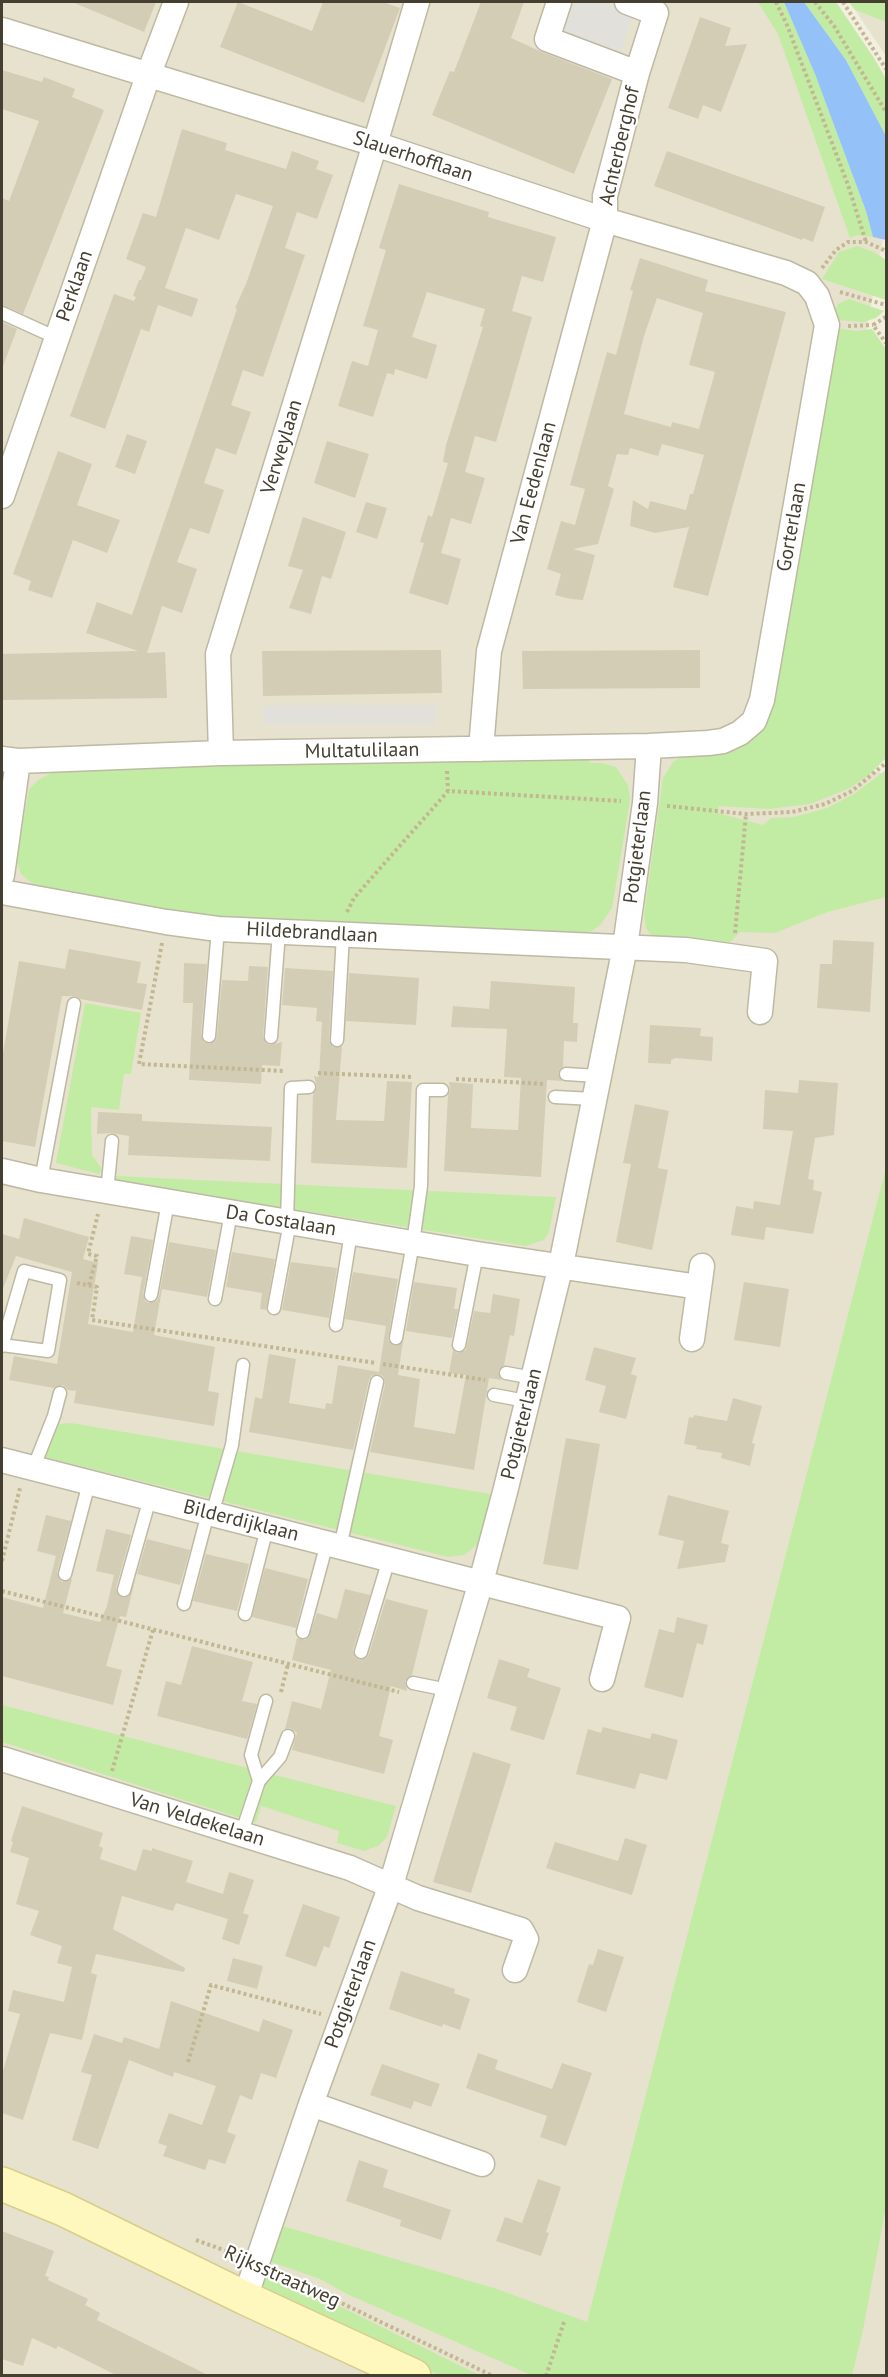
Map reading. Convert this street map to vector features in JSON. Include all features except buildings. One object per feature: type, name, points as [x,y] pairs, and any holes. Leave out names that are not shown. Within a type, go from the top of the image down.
[{"type":"main road","name":"Rijksstraatweg","points":[[2,2184],[63,2209],[244,2298],[414,2376]]},
{"type":"street","name":"Perklaan","points":[[2,496],[148,76],[176,2]]},
{"type":"street","name":"Verweylaan","points":[[221,753],[218,654],[417,2]]},
{"type":"street","name":"Achterberghof","points":[[559,2],[547,39],[637,73]]},
{"type":"street","name":"Achterberghof","points":[[605,220],[605,196],[637,73],[656,13],[627,2]]},
{"type":"street","name":"Slauerhofflaan","points":[[2,30],[375,144],[605,220],[786,273],[812,290]]},
{"type":"street","name":"Van Eedenlaan","points":[[481,749],[489,651],[605,220]]},
{"type":"street","name":"Gorterlaan","points":[[723,741],[740,733],[754,721],[762,700],[827,325],[812,290]]},
{"type":"street","name":"Multatulilaan","points":[[10,760],[221,753],[649,746],[723,741]]},
{"type":"street","name":"Potgieterlaan","points":[[244,2298],[311,2104],[391,1885],[481,1582],[561,1265],[625,947],[645,803],[649,746]]},
{"type":"street","points":[[2,875],[10,760]]},
{"type":"street","name":"Hildebrandlaan","points":[[2,892],[166,922],[218,929],[625,947]]},
{"type":"street","points":[[625,947],[686,950],[765,961],[760,1012]]},
{"type":"street","name":"Da Costalaan","points":[[2,1171],[41,1180],[231,1213],[477,1254],[561,1265]]},
{"type":"street","points":[[561,1265],[700,1276],[692,1339]]},
{"type":"street","name":"Bilderdijklaan","points":[[2,1460],[481,1582]]},
{"type":"street","points":[[481,1582],[618,1618],[602,1679]]},
{"type":"street","name":"Van Veldekelaan","points":[[2,1759],[105,1793],[242,1832],[350,1868],[391,1885]]},
{"type":"street","points":[[391,1885],[418,1898],[521,1930],[526,1939],[515,1970]]},
{"type":"street","points":[[311,2104],[482,2164]]},
{"type":"lane","points":[[2,313],[57,338]]},
{"type":"lane","points":[[209,1036],[218,929]]},
{"type":"lane","points":[[271,1037],[279,932]]},
{"type":"lane","points":[[336,1040],[340,934]]},
{"type":"lane","points":[[41,1180],[74,1004]]},
{"type":"lane","points":[[566,1074],[596,1087]]},
{"type":"lane","points":[[274,1308],[288,1222],[291,1088],[309,1087]]},
{"type":"lane","points":[[555,1096],[596,1087]]},
{"type":"lane","points":[[396,1338],[421,1186],[423,1090],[442,1090]]},
{"type":"lane","points":[[105,1191],[112,1141]]},
{"type":"lane","points":[[151,1295],[168,1202]]},
{"type":"lane","points":[[215,1299],[231,1213]]},
{"type":"lane","points":[[336,1324],[351,1233]]},
{"type":"lane","points":[[459,1345],[477,1254]]},
{"type":"lane","points":[[24,1271],[60,1280],[48,1351],[2,1345],[24,1271]]},
{"type":"lane","points":[[184,1604],[232,1445],[243,1365]]},
{"type":"lane","points":[[506,1373],[533,1378]]},
{"type":"lane","points":[[303,1632],[333,1545],[377,1382]]},
{"type":"lane","points":[[29,1468],[54,1416],[60,1393]]},
{"type":"lane","points":[[494,1395],[526,1401]]},
{"type":"lane","points":[[65,1574],[89,1483]]},
{"type":"lane","points":[[124,1590],[150,1498]]},
{"type":"lane","points":[[245,1614],[267,1528]]},
{"type":"lane","points":[[361,1652],[389,1559]]},
{"type":"lane","points":[[414,1683],[448,1690]]},
{"type":"lane","points":[[259,1781],[251,1755],[266,1701]]},
{"type":"lane","points":[[242,1832],[259,1781],[280,1757],[288,1736]]},
{"type":"path","points":[[776,2],[787,25],[852,196],[866,242]]},
{"type":"path","points":[[815,2],[834,26],[886,112]]},
{"type":"path","points":[[843,2],[886,69]]},
{"type":"path","points":[[886,251],[866,242],[848,242],[836,250],[818,274],[812,290],[834,290],[886,305]]},
{"type":"path","points":[[886,317],[873,325],[886,343]]},
{"type":"path","points":[[340,934],[354,898],[448,791],[645,803],[746,814],[792,812],[825,804],[852,791],[886,763]]},
{"type":"path","points":[[733,958],[746,814]]},
{"type":"path","points":[[166,922],[139,1064],[285,1071]]},
{"type":"path","points":[[309,1072],[417,1077]]},
{"type":"path","points":[[453,1079],[548,1084]]},
{"type":"path","points":[[89,1285],[97,1256],[88,1254],[105,1191]]},
{"type":"path","points":[[60,1280],[97,1287],[92,1320],[488,1380]]},
{"type":"path","points":[[2,1561],[2,1554],[29,1468]]},
{"type":"path","points":[[2,1591],[400,1692]]},
{"type":"path","points":[[105,1793],[153,1630]]},
{"type":"path","points":[[188,2062],[211,1985],[342,2019]]},
{"type":"path","name":"Rijksstraatweg","points":[[188,2237],[256,2262],[493,2376]]},
{"type":"path","points":[[546,2376],[564,2322]]},
{"type":"shaded area","points":[[2,2],[787,2],[886,221],[792,749],[886,774],[886,1222],[611,2375],[2,2376]]},
{"type":"shaded area","points":[[574,2],[599,2],[634,14],[619,55],[562,35]]},
{"type":"shaded area","points":[[855,10],[886,22],[886,56]]},
{"type":"shaded area","points":[[437,705],[437,725],[263,725],[263,706]]},
{"type":"shaded area","points":[[886,2141],[886,2375],[801,2376]]},
{"type":"green space","points":[[758,2],[784,2],[815,74],[866,211],[873,237],[857,235],[850,238],[778,34]]},
{"type":"green space","points":[[804,2],[836,2],[874,58],[886,79],[886,136],[846,60]]},
{"type":"green space","points":[[849,2],[886,2],[886,22],[855,10]]},
{"type":"green space","points":[[857,246],[874,252],[886,260],[886,300],[822,279],[839,252]]},
{"type":"green space","points":[[849,299],[884,311],[876,318],[863,322],[837,320],[835,310],[838,304]]},
{"type":"green space","points":[[836,328],[856,331],[872,329],[886,349],[886,758],[870,774],[850,788],[810,804],[769,809],[719,806],[718,813],[763,825],[771,818],[794,817],[827,808],[854,794],[886,770],[886,897],[827,912],[775,933],[740,932],[728,944],[653,938],[646,928],[644,915],[663,778],[673,762],[684,754],[741,745]]},
{"type":"green space","points":[[589,758],[590,763],[602,763],[616,767],[628,785],[630,800],[612,908],[601,924],[592,931],[580,935],[332,927],[139,911],[33,884],[21,874],[16,859],[29,790],[38,780],[51,773],[52,769]]},
{"type":"green space","points":[[85,1003],[141,1013],[131,1074],[124,1074],[119,1110],[91,1107],[92,1155],[102,1169],[99,1174],[56,1163]]},
{"type":"green space","points":[[886,1168],[886,2206],[863,2330],[852,2375],[531,2375],[347,2294],[320,2279],[265,2260],[283,2226],[497,2289],[587,2322]]},
{"type":"green space","points":[[115,1176],[556,1197],[549,1232],[544,1240],[525,1246],[117,1181]]},
{"type":"green space","points":[[71,1423],[496,1495],[487,1527],[478,1544],[464,1555],[448,1557],[44,1457],[52,1432],[59,1424]]},
{"type":"green space","points":[[2,1705],[396,1806],[387,1837],[378,1846],[364,1851],[337,1843],[339,1831],[261,1806],[256,1823],[2,1742]]},
{"type":"green space","points":[[261,2276],[313,2293],[479,2375],[439,2375],[265,2296]]},
{"type":"water","points":[[784,2],[804,2],[846,60],[886,136],[886,240],[873,237],[866,211],[815,74]]}]
